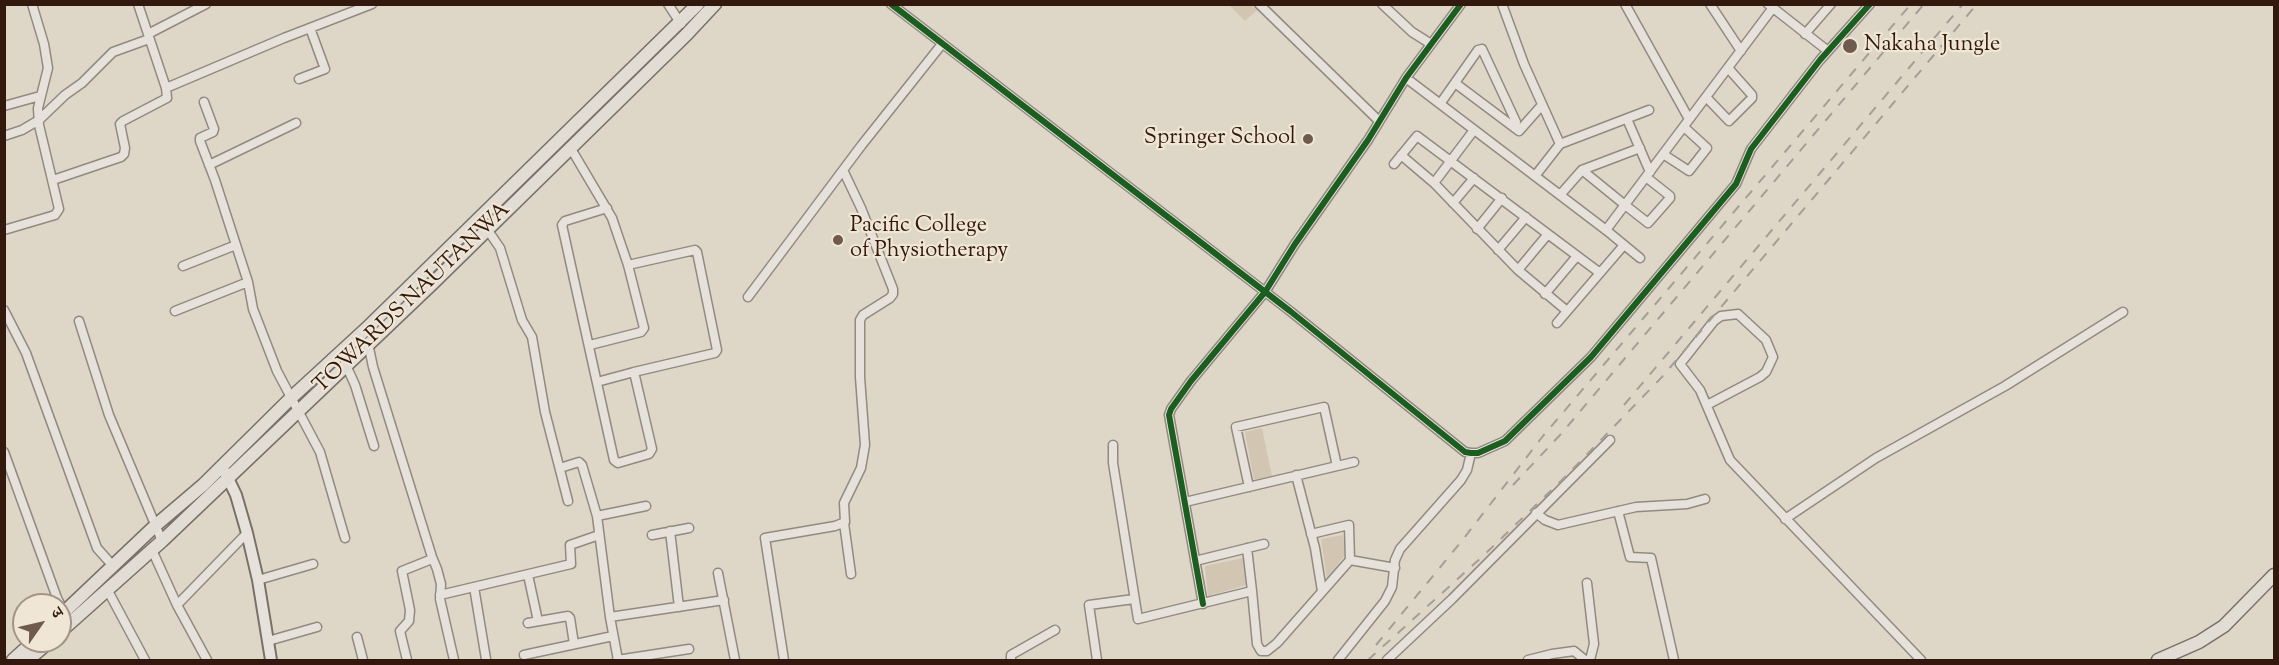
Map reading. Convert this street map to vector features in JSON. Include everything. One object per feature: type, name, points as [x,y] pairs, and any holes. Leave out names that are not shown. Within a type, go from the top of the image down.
[{"type":"main road","points":[[72,605],[156,525],[224,472],[292,397],[367,328],[698,4]]},
{"type":"main road","name":"TOWARDS NAUTANWA","points":[[72,621],[162,541],[224,472],[346,365],[687,34],[715,4]]},
{"type":"main road","points":[[2158,660],[2199,642],[2224,626],[2274,575]]},
{"type":"street","points":[[4,230],[58,213],[39,120],[40,96],[48,68],[44,44],[32,4]]},
{"type":"street","points":[[53,180],[121,157],[125,148],[120,124],[167,98],[166,88],[138,4]]},
{"type":"street","points":[[4,136],[22,130],[39,120],[65,95],[82,83],[113,52],[148,37],[206,4]]},
{"type":"street","points":[[166,88],[372,4]]},
{"type":"street","points":[[668,4],[687,34]]},
{"type":"street","points":[[891,4],[1265,292],[1465,452],[1471,453],[1478,453],[1506,441],[1591,357],[1736,184],[1748,154],[1828,51],[1870,4]]},
{"type":"street","points":[[1259,4],[1379,121]]},
{"type":"street","points":[[1382,4],[1412,32],[1431,44]]},
{"type":"street","points":[[1203,604],[1169,415],[1171,409],[1191,381],[1265,292],[1406,78],[1461,4]]},
{"type":"street","points":[[1502,4],[1524,64],[1560,144]]},
{"type":"street","points":[[1625,4],[1686,123],[1707,148],[1689,171],[1663,154]]},
{"type":"street","points":[[1710,4],[1741,51]]},
{"type":"street","points":[[1805,34],[1830,4]]},
{"type":"street","points":[[1606,230],[1741,51],[1770,7],[1828,51]]},
{"type":"street","points":[[298,79],[325,69],[310,28]]},
{"type":"street","points":[[748,297],[843,170],[942,44]]},
{"type":"street","points":[[1440,104],[1478,50],[1482,49],[1515,122],[1515,128]]},
{"type":"street","points":[[1706,97],[1729,121],[1752,98],[1752,95],[1728,68]]},
{"type":"street","points":[[1406,78],[1640,258]]},
{"type":"street","points":[[1455,83],[1519,131],[1542,105]]},
{"type":"street","points":[[4,106],[40,96]]},
{"type":"street","points":[[204,102],[214,129],[200,140],[248,282],[250,299],[277,371],[326,467],[345,538]]},
{"type":"street","points":[[1535,176],[1560,144],[1649,110]]},
{"type":"street","points":[[1582,170],[1650,223],[1670,196],[1648,174],[1640,148],[1627,119]]},
{"type":"street","points":[[209,165],[296,123]]},
{"type":"street","points":[[1434,183],[1474,130]]},
{"type":"street","points":[[1394,164],[1417,136],[1600,273]]},
{"type":"street","points":[[570,147],[612,218],[628,265],[644,328],[641,332],[590,345]]},
{"type":"street","points":[[1560,195],[1582,170],[1640,148]]},
{"type":"street","points":[[1401,155],[1434,183],[1518,270],[1567,311]]},
{"type":"street","points":[[843,170],[893,289],[890,298],[863,315],[860,320],[860,377],[865,445],[861,468],[844,503],[844,523],[851,574]]},
{"type":"street","points":[[1453,203],[1474,177]]},
{"type":"street","points":[[1478,229],[1502,198]]},
{"type":"street","points":[[607,208],[565,221],[562,225],[614,460],[618,463],[649,454],[652,449],[634,372]]},
{"type":"street","points":[[1498,250],[1526,217]]},
{"type":"street","points":[[487,229],[500,248],[522,320],[531,337],[545,412],[568,501]]},
{"type":"street","points":[[1518,270],[1548,234]]},
{"type":"street","points":[[183,266],[236,245]]},
{"type":"street","points":[[1557,322],[1624,245]]},
{"type":"street","points":[[597,382],[715,353],[717,350],[695,250],[628,265]]},
{"type":"street","points":[[1545,294],[1578,256]]},
{"type":"street","points":[[175,311],[248,282]]},
{"type":"street","points":[[4,310],[26,353],[97,548],[113,566]]},
{"type":"street","points":[[1785,519],[1876,458],[2005,386],[2123,312]]},
{"type":"street","points":[[1707,405],[1760,377],[1766,372],[1773,357],[1766,339],[1738,314],[1721,316],[1714,321],[1680,363],[1682,369],[1696,383],[1730,460],[1921,660]]},
{"type":"street","points":[[79,321],[109,415],[162,541]]},
{"type":"street","points":[[368,343],[373,367],[441,584],[440,595],[454,660]]},
{"type":"street","points":[[346,365],[360,400],[374,447]]},
{"type":"street","points":[[1249,487],[1236,427],[1324,407],[1337,466]]},
{"type":"street","points":[[1387,660],[1452,599],[1610,440]]},
{"type":"street","points":[[1113,445],[1113,463],[1137,618],[1252,591]]},
{"type":"street","points":[[4,452],[55,593]]},
{"type":"street","points":[[1338,660],[1385,601],[1392,587],[1395,560],[1400,549],[1461,480],[1467,470],[1471,453]]},
{"type":"street","points":[[1185,501],[1354,462]]},
{"type":"street","points":[[560,468],[581,463],[597,516],[617,660],[689,648]]},
{"type":"street","points":[[224,472],[236,495],[247,533],[258,580],[271,660]]},
{"type":"street","points":[[1296,475],[1322,591]]},
{"type":"street","points":[[1536,513],[1545,520],[1558,525],[1636,507],[1687,504],[1705,499]]},
{"type":"street","points":[[597,516],[646,506]]},
{"type":"street","points":[[1618,511],[1630,557],[1651,558],[1674,660]]},
{"type":"street","points":[[784,660],[765,538],[844,523]]},
{"type":"street","points":[[1247,548],[1257,644],[1261,651],[1268,651],[1350,560],[1349,525],[1311,534]]},
{"type":"street","points":[[652,535],[689,528]]},
{"type":"street","points":[[670,531],[679,607]]},
{"type":"street","points":[[177,605],[247,533]]},
{"type":"street","points":[[440,595],[571,564],[570,544],[599,535]]},
{"type":"street","points":[[1195,561],[1264,544]]},
{"type":"street","points":[[152,550],[177,605],[207,660]]},
{"type":"street","points":[[407,660],[400,631],[409,621],[410,610],[402,572],[403,569],[432,559]]},
{"type":"street","points":[[1350,560],[1395,568]]},
{"type":"street","points":[[258,580],[313,564]]},
{"type":"street","points":[[718,573],[735,660]]},
{"type":"street","points":[[528,575],[538,621]]},
{"type":"street","points":[[1587,583],[1594,644],[1590,660]]},
{"type":"street","points":[[474,587],[486,659]]},
{"type":"street","points":[[107,589],[145,660]]},
{"type":"street","points":[[1097,660],[1089,605],[1134,599]]},
{"type":"street","points":[[610,617],[724,600]]},
{"type":"street","points":[[528,623],[569,616],[574,644]]},
{"type":"street","points":[[268,641],[317,627]]},
{"type":"street","points":[[1008,659],[1055,630]]},
{"type":"street","points":[[524,655],[613,636]]},
{"type":"street","points":[[357,637],[363,660]]},
{"type":"street","points":[[1528,660],[1574,651],[1585,660]]},
{"type":"shaded area","points":[[1229,5],[1251,5],[1257,10],[1245,21]]},
{"type":"shaded area","points":[[1262,428],[1272,476],[1254,480],[1245,432]]},
{"type":"shaded area","points":[[1343,535],[1345,555],[1327,579],[1321,539]]},
{"type":"shaded area","points":[[1243,558],[1246,585],[1208,596],[1205,566]]},
{"type":"railway","points":[[1376,645],[1461,542],[1543,436],[1911,4]]},
{"type":"railway","points":[[1513,485],[1561,434],[1924,4]]},
{"type":"railway","points":[[1624,405],[1963,4]]},
{"type":"railway","points":[[1368,660],[1483,556],[1565,477],[1662,377],[1977,4]]},
{"type":"cycle path","points":[[891,4],[1290,311],[1465,452],[1471,453],[1478,453],[1505,441],[1591,357],[1736,184],[1751,149],[1820,60],[1870,4]]},
{"type":"cycle path","points":[[1203,604],[1169,415],[1171,409],[1191,381],[1265,292],[1295,244],[1368,140],[1406,78],[1461,4]]},
{"type":"place","name":"Nakaha Jungle","points":[[1850,46]]},
{"type":"place","name":"Springer School","points":[[1308,139]]},
{"type":"place","name":"Pacific College of Physiotherapy","points":[[838,240]]}]
